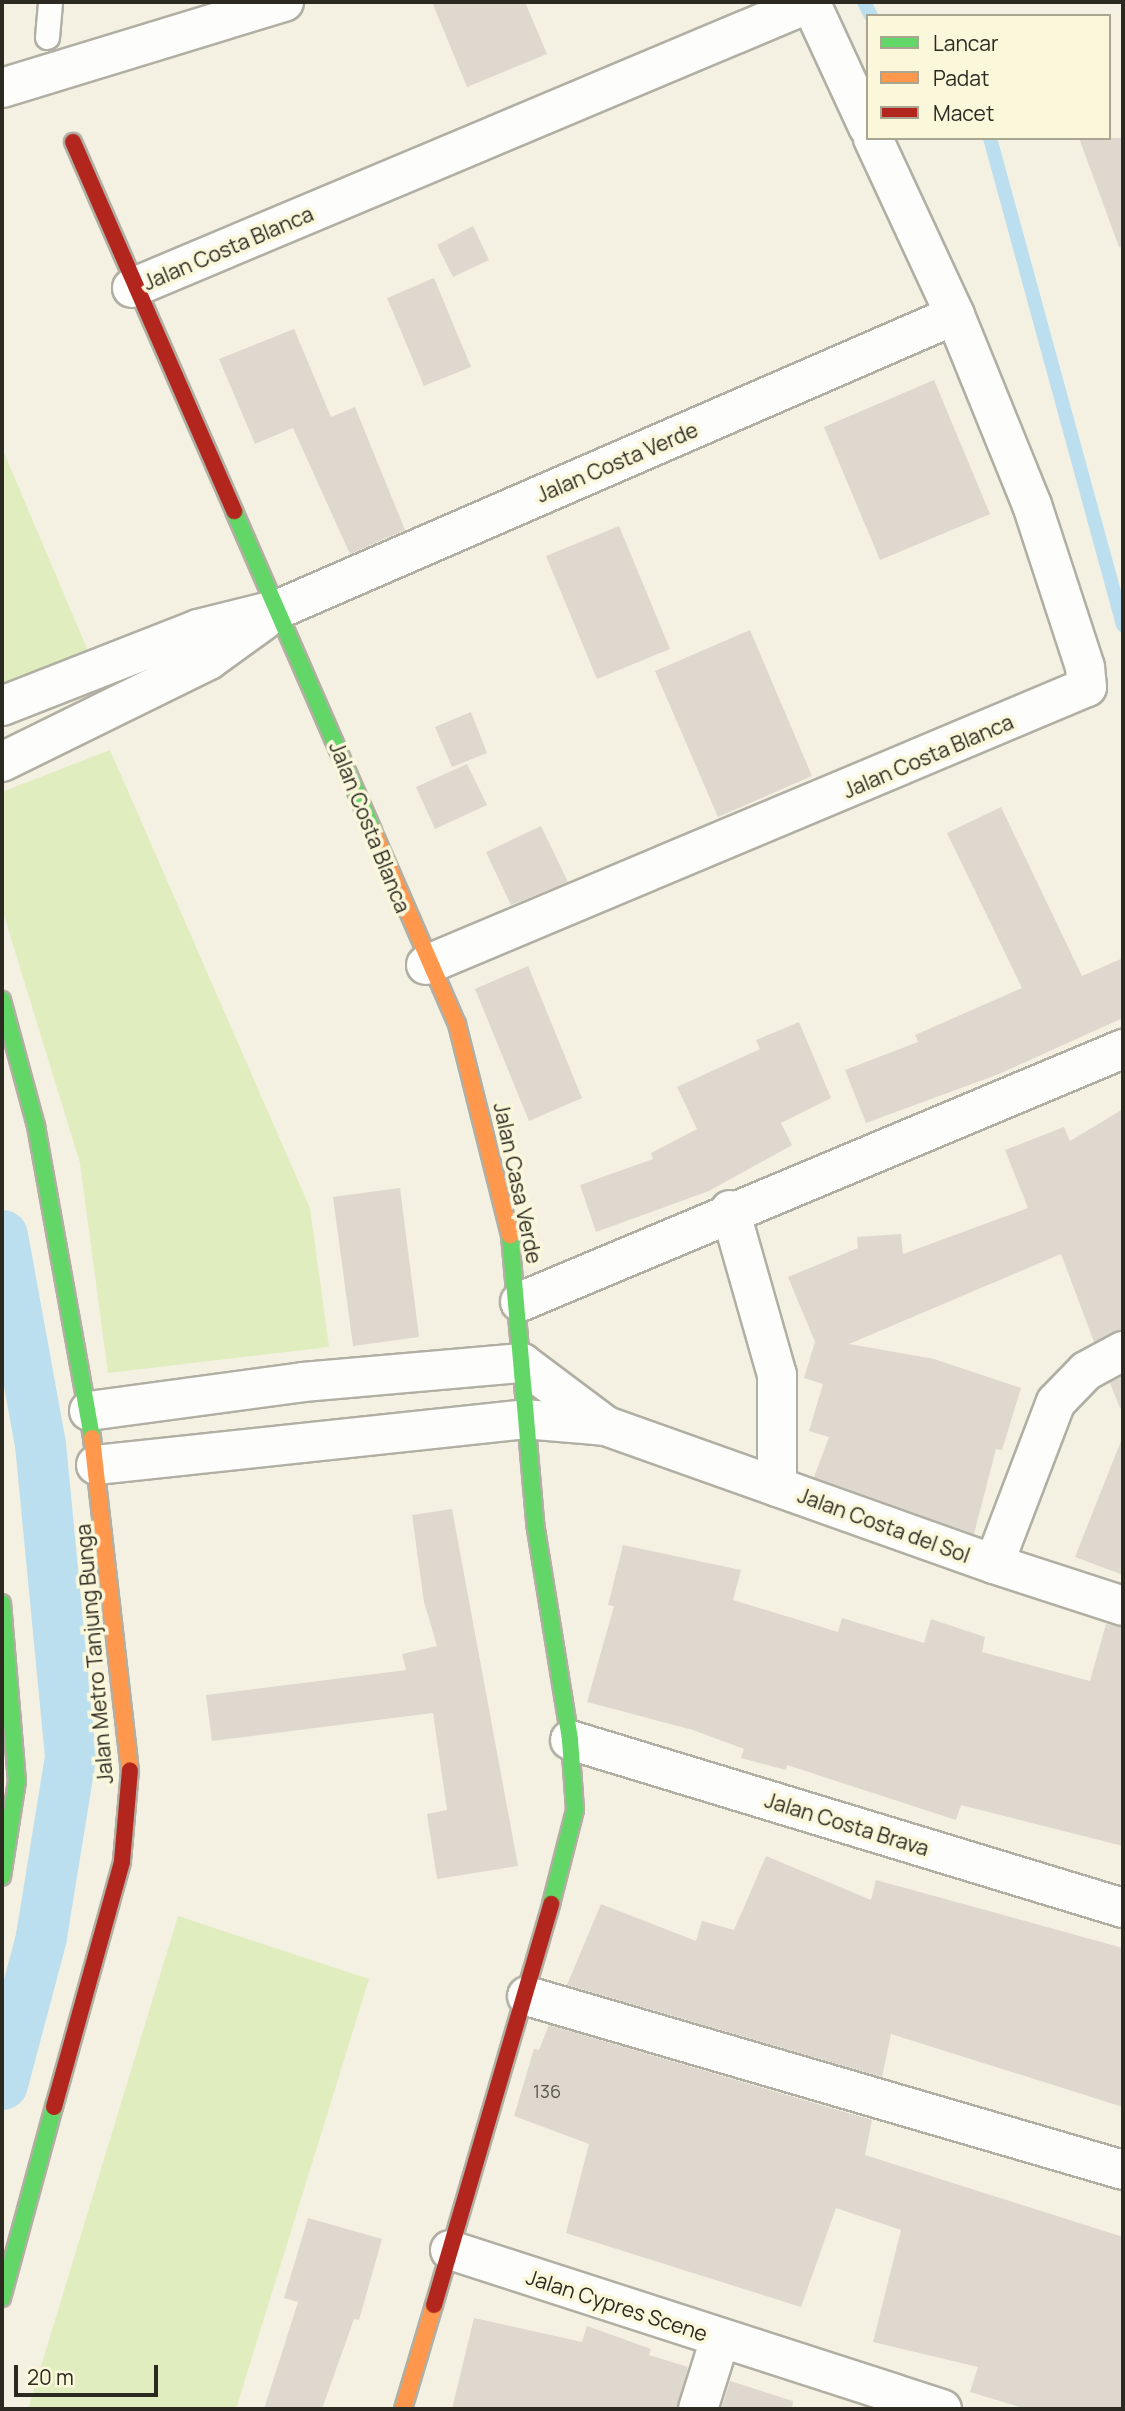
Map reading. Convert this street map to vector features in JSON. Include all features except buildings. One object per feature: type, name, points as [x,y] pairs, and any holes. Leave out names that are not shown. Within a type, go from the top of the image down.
[{"type":"street","points":[[2,88],[285,2]]},
{"type":"street","name":"Jalan Costa Blanca","points":[[866,123],[814,10],[805,5],[132,288],[279,609],[426,965],[1087,687],[1086,667],[1032,505],[954,315],[874,140]]},
{"type":"street","points":[[72,142],[132,288]]},
{"type":"street","name":"Jalan Costa Verde","points":[[279,609],[954,315]]},
{"type":"street","points":[[2,706],[198,629],[279,609]]},
{"type":"street","points":[[2,762],[209,660],[279,609]]},
{"type":"street","name":"Jalan Casa Verde","points":[[426,965],[457,1024],[493,1151],[520,1302],[524,1419]]},
{"type":"street","name":"Jalan Metro Tanjung Bunga","points":[[2,1000],[36,1126],[89,1411],[130,1774],[121,1861],[3,2293]]},
{"type":"street","points":[[520,1302],[730,1210],[1123,1049]]},
{"type":"street","points":[[730,1210],[777,1375],[777,1487]]},
{"type":"street","name":"Jalan Costa del Sol","points":[[96,1465],[524,1419],[606,1426],[994,1564],[1056,1402],[1086,1371],[1123,1351]]},
{"type":"street","points":[[89,1411],[303,1382],[522,1363],[606,1426]]},
{"type":"street","points":[[403,2409],[527,1996],[573,1829],[570,1740],[524,1419]]},
{"type":"street","points":[[994,1564],[1123,1606]]},
{"type":"street","points":[[2,1603],[17,1782],[2,1877]]},
{"type":"street","name":"Jalan Costa Brava","points":[[570,1740],[1123,1908]]},
{"type":"street","points":[[527,1996],[1123,2170]]},
{"type":"street","name":"Jalan Cypres Scene","points":[[450,2250],[942,2409]]},
{"type":"street","points":[[698,2409],[720,2339]]},
{"type":"lane","points":[[47,37],[50,2]]},
{"type":"green space","points":[[2,448],[91,658],[2,693]]},
{"type":"green space","points":[[110,750],[310,1208],[329,1347],[108,1373],[80,1163],[2,909],[2,792]]},
{"type":"green space","points":[[178,1916],[369,1979],[236,2409],[28,2409]]},
{"type":"waterway","points":[[864,2],[870,14]]},
{"type":"waterway","points":[[991,140],[1123,625]]},
{"type":"waterway","points":[[2,1235],[40,1444],[70,1757],[41,1937],[2,2084]]},
{"type":"traffic: fast","points":[[234,511],[373,831]]},
{"type":"traffic: fast","points":[[2,1000],[36,1126],[92,1438]]},
{"type":"traffic: fast","points":[[510,1235],[535,1523],[570,1740],[575,1810],[551,1904]]},
{"type":"traffic: fast","points":[[2,1603],[17,1781],[2,1877]]},
{"type":"traffic: fast","points":[[2,2298],[54,2107]]},
{"type":"traffic: slow","points":[[373,831],[457,1024],[510,1235]]},
{"type":"traffic: slow","points":[[92,1438],[130,1770]]},
{"type":"traffic: slow","points":[[403,2409],[434,2305]]},
{"type":"traffic: jam","points":[[73,142],[234,511]]},
{"type":"traffic: jam","points":[[54,2107],[122,1861],[130,1770]]},
{"type":"traffic: jam","points":[[434,2305],[551,1904]]}]
